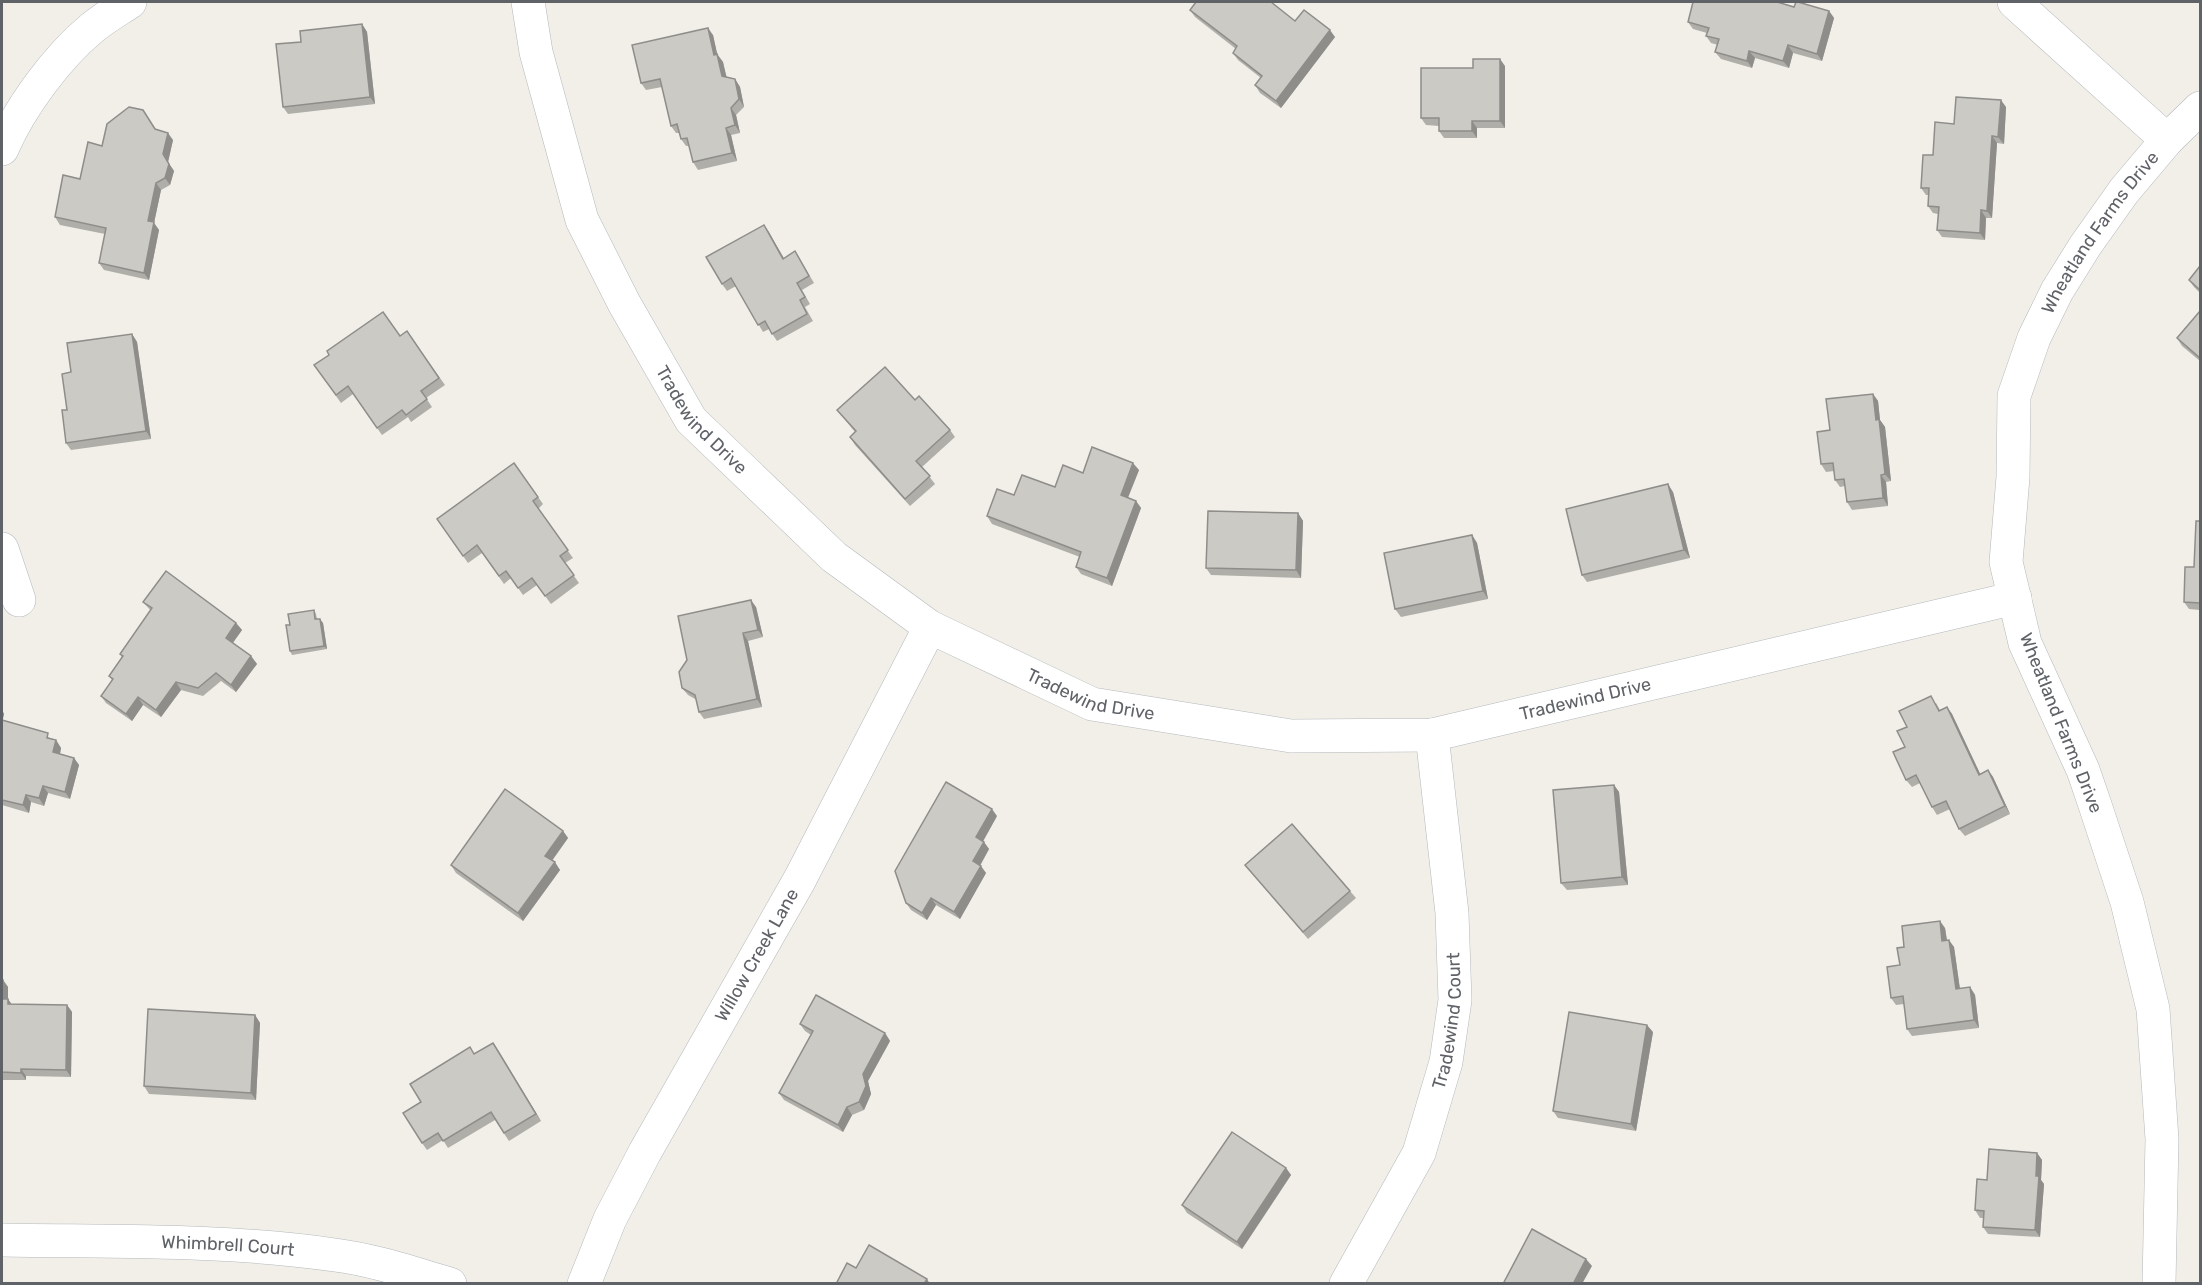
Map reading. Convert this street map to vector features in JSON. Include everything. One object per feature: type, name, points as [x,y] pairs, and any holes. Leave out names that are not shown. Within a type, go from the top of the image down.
[{"type":"street","points":[[2,149],[10,130],[46,76],[92,28],[130,2]]},
{"type":"street","name":"Tradewind Drive","points":[[528,2],[536,52],[582,220],[624,303],[691,420],[834,557],[930,627],[1092,704],[1292,736],[1432,735],[2015,597]]},
{"type":"street","points":[[2014,2],[2167,140]]},
{"type":"street","name":"Wheatland Farms Drive","points":[[2159,1284],[2162,1139],[2152,1009],[2127,902],[2083,770],[2025,643],[2007,562],[2013,477],[2014,396],[2034,338],[2057,291],[2124,191],[2167,140],[2200,108]]},
{"type":"street","points":[[2,549],[19,600]]},
{"type":"street","name":"Willow Creek Lane","points":[[584,1284],[610,1219],[645,1152],[800,879],[930,627]]},
{"type":"street","name":"Tradewind Court","points":[[1346,1284],[1419,1153],[1446,1062],[1455,1000],[1452,913],[1432,735]]},
{"type":"street","name":"Whimbrell Court","points":[[2,1240],[251,1245],[337,1255],[450,1284]]},
{"type":"building","points":[[1196,2],[1271,2],[1295,21],[1304,10],[1330,30],[1276,101],[1255,85],[1262,76],[1233,53],[1237,46],[1190,10]]},
{"type":"building","points":[[1693,2],[1777,2],[1794,7],[1798,2],[1829,11],[1817,54],[1788,45],[1783,61],[1749,51],[1747,61],[1715,52],[1719,39],[1706,36],[1709,28],[1688,22]]},
{"type":"building","points":[[362,24],[370,97],[283,107],[276,44],[301,42],[300,31]]},
{"type":"building","points":[[708,28],[722,76],[735,79],[739,99],[731,108],[735,125],[726,128],[732,153],[693,162],[687,138],[681,139],[677,124],[671,126],[660,79],[641,83],[632,45]]},
{"type":"building","points":[[1473,59],[1500,59],[1500,121],[1472,121],[1472,131],[1439,131],[1439,118],[1421,118],[1421,68],[1473,68]]},
{"type":"building","points":[[1956,97],[2001,100],[1998,137],[1992,136],[1987,211],[1981,210],[1980,233],[1937,230],[1939,207],[1928,206],[1929,188],[1921,188],[1923,155],[1933,155],[1935,122],[1954,124]]},
{"type":"building","points":[[129,107],[143,110],[155,129],[168,133],[163,154],[169,164],[165,178],[156,183],[148,221],[154,222],[144,273],[99,263],[106,228],[55,217],[63,175],[80,179],[88,142],[102,146],[107,124]]},
{"type":"building","points":[[764,225],[783,259],[795,251],[809,276],[797,283],[805,297],[800,300],[807,314],[772,334],[765,321],[758,325],[731,278],[722,284],[706,257]]},
{"type":"building","points":[[2200,266],[2200,290],[2189,280]]},
{"type":"building","points":[[2200,311],[2200,358],[2177,338]]},
{"type":"building","points":[[383,312],[400,336],[407,331],[439,378],[421,391],[427,399],[406,415],[402,410],[377,428],[348,386],[336,395],[314,365],[329,355],[327,351]]},
{"type":"building","points":[[132,334],[146,431],[66,443],[62,410],[67,410],[62,374],[71,372],[67,343]]},
{"type":"building","points":[[885,367],[915,400],[919,396],[950,430],[916,461],[930,476],[905,499],[850,437],[856,431],[837,410]]},
{"type":"building","points":[[1873,394],[1876,420],[1879,419],[1885,474],[1881,475],[1883,498],[1847,502],[1844,479],[1835,480],[1833,463],[1821,464],[1817,432],[1830,430],[1826,399]]},
{"type":"building","points":[[1092,447],[1133,463],[1121,495],[1136,501],[1107,578],[1076,567],[1081,552],[987,516],[997,489],[1014,495],[1022,475],[1055,487],[1063,465],[1083,473]]},
{"type":"building","points":[[514,463],[538,497],[533,501],[568,550],[560,556],[574,575],[545,596],[532,578],[518,588],[506,571],[499,576],[477,545],[463,556],[437,519]]},
{"type":"building","points":[[1668,484],[1684,550],[1582,575],[1566,509]]},
{"type":"building","points":[[1208,511],[1298,513],[1296,570],[1206,568]]},
{"type":"building","points":[[2196,521],[2200,521],[2200,603],[2184,602],[2185,567],[2194,567]]},
{"type":"building","points":[[1472,535],[1483,591],[1395,609],[1384,553]]},
{"type":"building","points":[[166,571],[236,623],[226,638],[251,656],[231,685],[216,673],[198,688],[176,682],[156,710],[138,697],[126,714],[101,696],[113,679],[109,676],[123,656],[120,654],[152,608],[143,602]]},
{"type":"building","points":[[751,600],[758,630],[743,633],[757,699],[699,712],[695,695],[682,688],[679,672],[687,660],[678,616]]},
{"type":"building","points":[[314,610],[315,619],[320,619],[324,646],[290,651],[286,625],[290,625],[288,614]]},
{"type":"building","points":[[1931,696],[1939,711],[1947,707],[1979,775],[1988,770],[2005,806],[1959,829],[1946,801],[1932,807],[1916,775],[1906,780],[1893,752],[1905,747],[1897,731],[1907,727],[1899,711]]},
{"type":"building","points":[[2,720],[48,733],[47,738],[56,740],[53,752],[74,758],[65,792],[43,786],[39,798],[26,795],[23,805],[2,800]]},
{"type":"building","points":[[946,782],[992,809],[976,837],[984,842],[973,861],[981,866],[954,912],[931,898],[922,913],[906,903],[895,871]]},
{"type":"building","points":[[1614,785],[1622,877],[1561,883],[1553,790]]},
{"type":"building","points":[[505,789],[563,831],[545,856],[555,862],[518,913],[451,865]]},
{"type":"building","points":[[1292,824],[1350,891],[1303,932],[1245,865]]},
{"type":"building","points":[[1940,921],[1942,941],[1949,940],[1956,989],[1970,987],[1974,1020],[1907,1029],[1903,996],[1891,998],[1887,967],[1900,965],[1897,948],[1904,947],[1902,926]]},
{"type":"building","points":[[816,995],[885,1033],[863,1074],[866,1086],[859,1102],[847,1107],[838,1125],[779,1093],[813,1031],[800,1024]]},
{"type":"building","points":[[2,999],[8,999],[8,1004],[67,1005],[66,1070],[21,1069],[21,1073],[2,1072]]},
{"type":"building","points":[[148,1009],[255,1015],[251,1093],[144,1086]]},
{"type":"building","points":[[1569,1012],[1647,1025],[1631,1124],[1553,1111]]},
{"type":"building","points":[[493,1043],[536,1114],[504,1133],[491,1112],[443,1141],[438,1133],[422,1143],[403,1113],[421,1102],[410,1084],[470,1047],[474,1054]]},
{"type":"building","points":[[1232,1132],[1286,1168],[1237,1242],[1182,1205]]},
{"type":"building","points":[[1989,1149],[2037,1153],[2036,1176],[2039,1176],[2035,1230],[1983,1227],[1984,1211],[1975,1210],[1977,1179],[1987,1180]]},
{"type":"building","points":[[1532,1229],[1586,1259],[1573,1284],[1503,1284]]},
{"type":"building","points":[[869,1245],[927,1279],[924,1284],[836,1284],[847,1263],[856,1268]]}]
